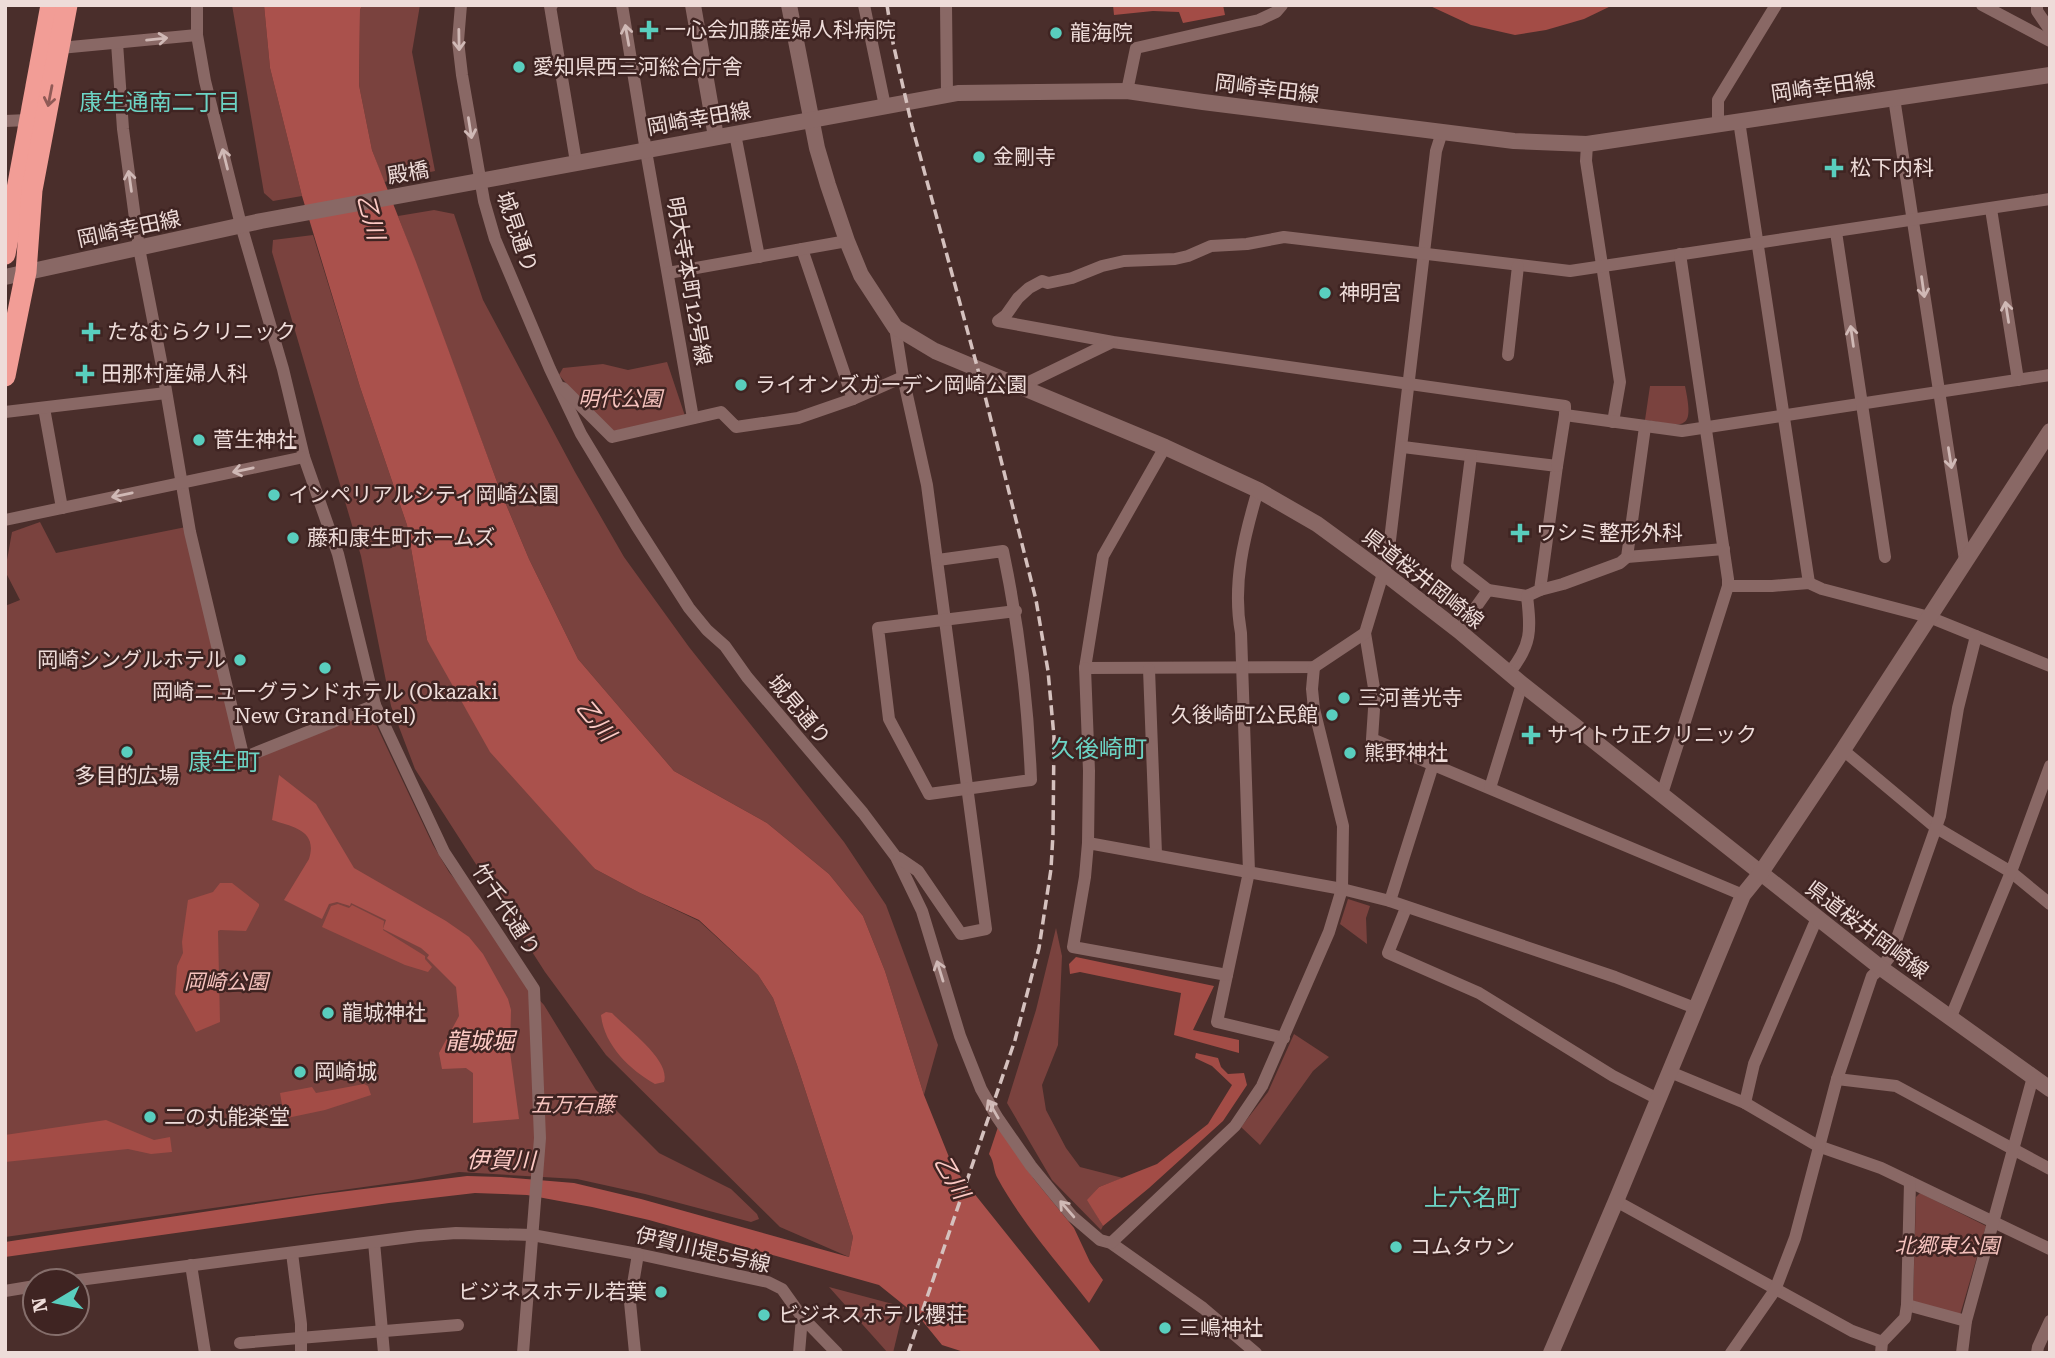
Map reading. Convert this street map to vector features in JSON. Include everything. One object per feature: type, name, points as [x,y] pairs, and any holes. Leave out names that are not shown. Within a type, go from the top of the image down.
[{"type":"highway","points":[[5,254],[51,5]]},
{"type":"highway","points":[[5,376],[16,275],[67,5]]},
{"type":"main road","points":[[694,5],[716,138]]},
{"type":"main road","name":"県道桜井岡崎線","points":[[789,5],[817,148],[847,240],[861,275],[895,327],[935,351],[1166,447],[1258,490],[1317,524],[1459,631],[1508,673],[1881,968],[2050,1089]]},
{"type":"main road","name":"岡崎幸田線","points":[[481,181],[947,94],[1127,91],[1203,103],[1514,141],[1587,144],[2050,75]]},
{"type":"main road","name":"殿橋","points":[[261,221],[481,181]]},
{"type":"main road","name":"岡崎幸田線","points":[[16,275],[261,221]]},
{"type":"main road","points":[[1550,1353],[1743,895],[1843,750],[2050,431]]},
{"type":"street","points":[[5,520],[304,457],[205,81],[197,35],[197,5]]},
{"type":"street","name":"城見通り","points":[[461,5],[458,41],[461,64],[473,145],[495,239],[556,382],[588,446],[689,608],[725,646],[747,677],[863,813],[896,857],[922,911],[960,1036],[981,1089],[1031,1166],[1072,1216],[1100,1240],[1111,1243],[1203,1308],[1256,1353]]},
{"type":"street","points":[[552,5],[550,6],[576,162]]},
{"type":"street","name":"明大寺本町12号線","points":[[622,5],[693,418]]},
{"type":"street","points":[[864,5],[885,106]]},
{"type":"street","points":[[946,5],[947,94]]},
{"type":"street","points":[[1127,91],[1136,48],[1259,20],[1276,12],[1282,5]]},
{"type":"street","points":[[1718,124],[1718,100],[1776,5]]},
{"type":"street","points":[[1982,5],[2050,41]]},
{"type":"street","points":[[2037,5],[2036,11],[2050,30]]},
{"type":"street","points":[[60,48],[197,35]]},
{"type":"street","points":[[117,43],[123,129],[139,248],[190,532],[243,755],[248,756],[375,705]]},
{"type":"street","points":[[1894,98],[1965,560]]},
{"type":"street","points":[[5,121],[29,120]]},
{"type":"street","points":[[1739,121],[1808,583]]},
{"type":"street","points":[[1442,132],[1436,151],[1388,556],[1365,632],[1375,694],[1372,739],[1743,895]]},
{"type":"street","points":[[735,134],[759,257]]},
{"type":"street","points":[[1587,144],[1586,161],[1620,382],[1613,422]]},
{"type":"street","points":[[1540,590],[1565,407],[1113,342],[998,321],[1006,316],[1018,298],[1041,281],[1048,283],[1072,278],[1124,261],[1175,259],[1211,246],[1247,244],[1284,237],[1570,271],[2050,200]]},
{"type":"street","points":[[1991,209],[2018,380]]},
{"type":"street","points":[[1836,232],[1885,557]]},
{"type":"street","points":[[668,273],[847,240]]},
{"type":"street","points":[[802,249],[853,398]]},
{"type":"street","points":[[1662,794],[1728,586],[1680,254]]},
{"type":"street","points":[[1508,355],[1518,266]]},
{"type":"street","points":[[895,327],[927,485],[986,929],[961,934],[918,871],[896,857]]},
{"type":"street","points":[[1021,386],[1113,342]]},
{"type":"street","points":[[1565,415],[1682,431],[2050,375]]},
{"type":"street","points":[[556,382],[612,437],[721,412],[736,427],[798,418],[904,377]]},
{"type":"street","points":[[5,412],[166,393]]},
{"type":"street","points":[[44,408],[62,508]]},
{"type":"street","points":[[1627,557],[1645,427]]},
{"type":"street","points":[[1166,447],[1103,556],[1085,668],[1089,771],[1088,843],[1073,947],[1227,975]]},
{"type":"street","points":[[1403,447],[1557,466]]},
{"type":"street","points":[[1471,456],[1457,566],[1488,590],[1527,596],[1620,563],[1627,557],[1724,548]]},
{"type":"street","name":"竹千代通り","points":[[304,457],[338,554],[375,705],[444,852],[534,989],[540,1138],[523,1353]]},
{"type":"street","points":[[1258,490],[1245,533],[1238,580],[1249,872],[1217,1023],[1284,1038]]},
{"type":"street","points":[[938,560],[1003,551],[1016,611],[1029,730],[1031,780],[929,793],[889,719],[878,628],[1016,611]]},
{"type":"street","points":[[1728,586],[1808,583],[1928,617],[2050,666]]},
{"type":"street","points":[[1459,631],[1488,590]]},
{"type":"street","points":[[1508,673],[1528,640],[1531,626],[1527,596]]},
{"type":"street","points":[[1085,668],[1314,667],[1365,632]]},
{"type":"street","points":[[1731,1353],[1775,1290],[1795,1238],[1818,1146],[1872,976],[1891,955],[1940,816],[1958,708],[1976,636]]},
{"type":"street","points":[[1111,1243],[1235,1126],[1262,1086],[1329,932],[1342,889],[1343,826],[1314,709],[1314,667]]},
{"type":"street","points":[[1149,669],[1156,854]]},
{"type":"street","points":[[1490,788],[1522,684]]},
{"type":"street","points":[[1843,750],[1935,827],[2011,872],[2050,904]]},
{"type":"street","points":[[1390,901],[1433,765]]},
{"type":"street","points":[[1951,1019],[2011,872],[2050,766]]},
{"type":"street","points":[[1088,843],[1342,889],[1390,901],[1615,977],[1695,1008]]},
{"type":"street","points":[[1406,908],[1388,953],[1479,993],[1613,1076],[1658,1099]]},
{"type":"street","points":[[1745,1103],[1754,1064],[1817,918]]},
{"type":"street","points":[[1670,1072],[1745,1103],[1818,1146],[1881,1168],[2050,1249]]},
{"type":"street","points":[[1962,1353],[1966,1321],[2033,1077]]},
{"type":"street","points":[[1838,1079],[1896,1086],[2050,1169]]},
{"type":"street","points":[[1616,1201],[1882,1348],[1905,1318],[1908,1305],[1910,1182]]},
{"type":"street","name":"伊賀川堤5号線","points":[[91,1278],[456,1233],[532,1235],[768,1282],[782,1289],[802,1317],[837,1353]]},
{"type":"street","points":[[374,1242],[384,1353]]},
{"type":"street","points":[[292,1253],[301,1324],[301,1353]]},
{"type":"street","points":[[635,1353],[630,1302],[638,1254]]},
{"type":"street","points":[[191,1265],[205,1353]]},
{"type":"street","points":[[1908,1305],[1966,1321]]},
{"type":"street","points":[[799,1353],[802,1317]]},
{"type":"street","points":[[2037,1353],[2050,1321]]},
{"type":"street","points":[[240,1343],[458,1325]]},
{"type":"green space","points":[[232,5],[264,5],[270,68],[302,196],[273,201],[264,193]]},
{"type":"green space","points":[[362,5],[420,5],[412,52],[435,171],[384,182],[372,150],[359,85]]},
{"type":"green space","points":[[434,210],[454,214],[483,300],[624,557],[689,647],[844,842],[886,905],[938,1045],[924,1095],[885,971],[863,916],[829,874],[767,823],[674,771],[578,659],[529,559],[500,490],[398,216]]},
{"type":"green space","points":[[313,235],[360,387],[407,525],[427,640],[595,869],[699,921],[758,975],[773,998],[853,1237],[849,1257],[780,1227],[606,1055],[545,972],[415,769],[391,706],[361,556],[272,252],[273,240]]},
{"type":"green space","name":"明代公園","points":[[667,362],[685,416],[609,432],[559,375],[563,368],[603,364],[628,370]]},
{"type":"green space","points":[[1650,386],[1685,386],[1688,412],[1683,423],[1645,420]]},
{"type":"green space","name":"岡崎公園","points":[[40,522],[56,553],[186,527],[247,762],[371,714],[433,845],[449,872],[479,909],[530,990],[544,1005],[596,1090],[659,1153],[731,1189],[759,1219],[751,1222],[577,1179],[459,1172],[5,1237],[5,606],[20,600],[5,571],[12,532]]},
{"type":"green space","points":[[1348,899],[1370,906],[1366,918],[1367,944],[1340,924]]},
{"type":"green space","points":[[1056,928],[1062,956],[1058,1045],[1042,1085],[1046,1110],[1066,1148],[1080,1167],[1123,1178],[1099,1187],[1088,1200],[1103,1226],[1101,1230],[1052,1180],[1007,1103],[1036,1010]]},
{"type":"green space","points":[[1294,1034],[1329,1057],[1313,1071],[1260,1145],[1241,1127],[1268,1092]]},
{"type":"green space","name":"北郷東公園","points":[[1920,1193],[1986,1226],[1960,1315],[1913,1301],[1916,1197]]},
{"type":"green space","points":[[829,1287],[904,1307],[893,1353],[888,1353]]},
{"type":"shaded area","points":[[1113,5],[1223,5],[1225,15],[1183,23],[1179,12],[1153,11],[1114,15]]},
{"type":"shaded area","points":[[1428,5],[1613,5],[1584,19],[1546,30],[1515,35],[1471,25]]},
{"type":"shaded area","points":[[220,883],[232,883],[259,906],[246,931],[218,931],[220,1022],[196,1032],[175,994],[177,966],[183,953],[188,900],[213,892]]},
{"type":"shaded area","points":[[338,904],[349,908],[352,905],[384,921],[383,930],[425,956],[432,967],[428,972],[405,965],[322,927],[331,906]]},
{"type":"shaded area","points":[[1076,957],[1214,986],[1193,1030],[1239,1040],[1239,1053],[1174,1035],[1181,993],[1080,972],[1070,974],[1069,964]]},
{"type":"shaded area","points":[[1196,1053],[1218,1058],[1221,1067],[1228,1074],[1244,1073],[1247,1085],[1223,1121],[1103,1226],[1087,1200],[1099,1187],[1157,1164],[1208,1124],[1232,1085],[1212,1066],[1195,1058]]},
{"type":"shaded area","points":[[364,1084],[368,1086],[371,1095],[325,1110],[287,1118],[284,1116],[280,1093],[312,1087],[316,1093]]},
{"type":"shaded area","points":[[106,1120],[154,1140],[170,1137],[172,1152],[151,1154],[128,1149],[5,1162],[5,1135]]},
{"type":"shaded area","points":[[998,1127],[1034,1179],[1074,1228],[1090,1262],[1103,1280],[1089,1303],[1029,1227],[996,1176],[989,1154]]},
{"type":"water","name":"乙川","points":[[264,5],[362,5],[359,85],[372,150],[500,490],[529,559],[578,659],[674,771],[767,823],[829,874],[863,916],[885,971],[924,1095],[953,1167],[1102,1353],[967,1353],[942,1345],[920,1318],[879,1285],[649,1220],[527,1195],[475,1193],[389,1203],[5,1257],[5,1242],[316,1195],[467,1176],[574,1183],[849,1257],[853,1237],[773,998],[758,975],[699,920],[595,869],[490,752],[427,640],[407,525],[360,387],[302,196],[270,68]]},
{"type":"water","name":"龍城堀","points":[[279,775],[316,804],[354,868],[446,921],[469,937],[483,954],[508,999],[511,1010],[510,1052],[519,1119],[473,1123],[473,1073],[466,1068],[442,1069],[439,1053],[459,1016],[456,987],[427,958],[429,955],[421,948],[383,929],[386,920],[351,903],[350,906],[337,902],[329,904],[322,919],[284,900],[309,859],[311,849],[307,836],[302,831],[272,820]]},
{"type":"water","points":[[612,1013],[655,1055],[664,1073],[664,1082],[655,1084],[636,1072],[620,1056],[603,1026],[601,1015]]},
{"type":"railway","points":[[887,5],[912,126],[984,392],[1036,600],[1048,671],[1054,737],[1051,869],[1039,948],[1015,1040],[908,1353]]},
{"type":"place","name":"一心会加藤産婦人科病院","points":[[649,30]]},
{"type":"place","name":"龍海院","points":[[1056,33]]},
{"type":"place","name":"愛知県西三河総合庁舎","points":[[519,67]]},
{"type":"place","name":"金剛寺","points":[[979,157]]},
{"type":"place","name":"松下内科","points":[[1834,168]]},
{"type":"place","name":"神明宮","points":[[1325,293]]},
{"type":"place","name":"たなむらクリニック","points":[[91,332]]},
{"type":"place","name":"田那村産婦人科","points":[[85,374]]},
{"type":"place","name":"ライオンズガーデン岡崎公園","points":[[741,385]]},
{"type":"place","name":"菅生神社","points":[[199,440]]},
{"type":"place","name":"インペリアルシティ岡崎公園","points":[[274,495]]},
{"type":"place","name":"ワシミ整形外科","points":[[1520,533]]},
{"type":"place","name":"藤和康生町ホームズ","points":[[293,538]]},
{"type":"place","name":"岡崎シングルホテル","points":[[240,660]]},
{"type":"place","name":"岡崎ニューグランドホテル (Okazaki New Grand Hotel)","points":[[325,668]]},
{"type":"place","name":"三河善光寺","points":[[1344,698]]},
{"type":"place","name":"久後崎町公民館","points":[[1332,715]]},
{"type":"place","name":"サイトウ正クリニック","points":[[1531,735]]},
{"type":"place","name":"多目的広場","points":[[127,752]]},
{"type":"place","name":"熊野神社","points":[[1350,753]]},
{"type":"place","name":"龍城神社","points":[[328,1013]]},
{"type":"place","name":"岡崎城","points":[[300,1072]]},
{"type":"place","name":"二の丸能楽堂","points":[[150,1117]]},
{"type":"place","name":"コムタウン","points":[[1396,1247]]},
{"type":"place","name":"ビジネスホテル若葉","points":[[661,1292]]},
{"type":"place","name":"ビジネスホテル櫻荘","points":[[764,1315]]},
{"type":"place","name":"三嶋神社","points":[[1165,1328]]},
{"type":"district","name":"康生通南二丁目","points":[[160,102]]},
{"type":"district","name":"久後崎町","points":[[1099,749]]},
{"type":"district","name":"康生町","points":[[224,762]]},
{"type":"district","name":"上六名町","points":[[1472,1198]]},
{"type":"park label","name":"五万石藤","points":[[573,1105]]},
{"type":"water label","name":"伊賀川","points":[[501,1160]]}]
